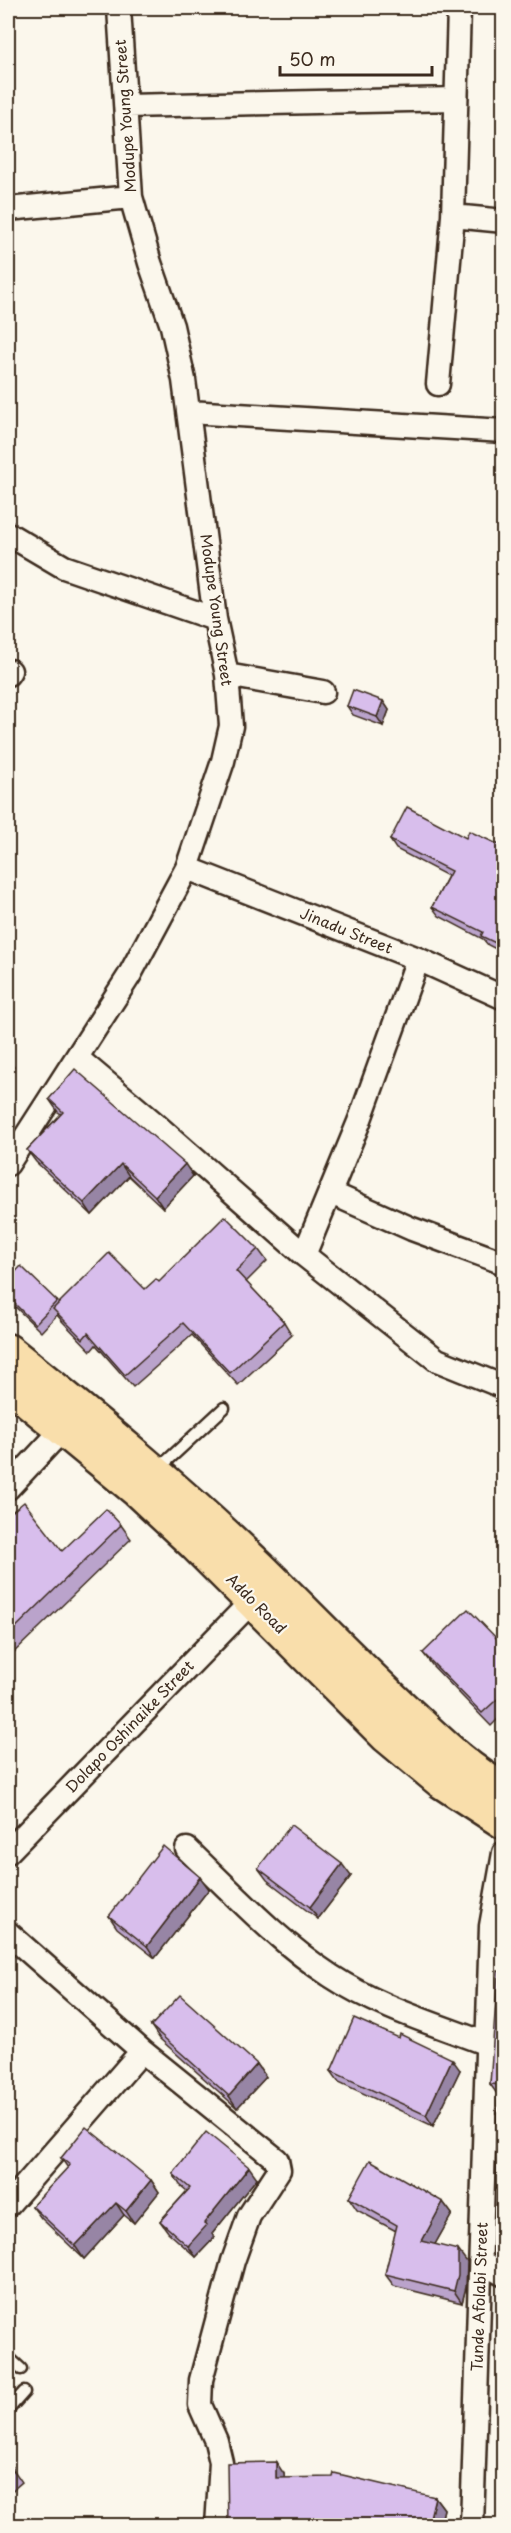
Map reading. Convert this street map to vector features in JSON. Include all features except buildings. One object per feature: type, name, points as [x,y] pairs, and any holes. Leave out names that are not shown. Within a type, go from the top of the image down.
[{"type":"main road","name":"Addo Road","points":[[8,1352],[84,1412],[258,1566],[353,1662],[454,1756],[489,1782],[504,1790]]},
{"type":"main road","name":"Addo Road","points":[[8,1384],[137,1490],[253,1600],[387,1736],[441,1780],[504,1822]]},
{"type":"street","name":"Modupe Young Street","points":[[8,1164],[129,976],[187,868],[224,761],[231,726],[227,675],[215,619],[189,412],[172,326],[150,263],[131,197],[119,8]]},
{"type":"street","points":[[438,384],[453,216],[459,8]]},
{"type":"street","points":[[126,106],[456,99]]},
{"type":"street","points":[[8,209],[131,197]]},
{"type":"street","points":[[453,216],[504,221]]},
{"type":"street","points":[[189,412],[504,431]]},
{"type":"street","points":[[8,534],[64,567],[215,619]]},
{"type":"street","points":[[227,675],[323,692]]},
{"type":"street","name":"Jinadu Street","points":[[187,868],[418,959],[504,998]]},
{"type":"street","points":[[304,1256],[331,1193],[418,959]]},
{"type":"street","points":[[77,1058],[304,1256],[437,1360],[504,1387]]},
{"type":"street","points":[[331,1193],[422,1233],[504,1263]]},
{"type":"street","points":[[8,1488],[62,1430]]},
{"type":"street","name":"Dolapo Oshinaike Street","points":[[8,1852],[253,1600]]},
{"type":"street","points":[[187,1849],[291,1948],[333,1978],[400,2011],[487,2044]]},
{"type":"street","name":"Tunde Afolabi Street","points":[[472,2526],[490,1926],[504,1854]]},
{"type":"street","points":[[8,1933],[142,2051],[277,2160],[279,2165],[279,2170],[249,2216],[233,2261],[201,2380],[200,2405],[216,2441],[221,2462],[217,2526]]},
{"type":"street","points":[[8,2205],[142,2051]]},
{"type":"street","points":[[481,2262],[504,2275]]},
{"type":"lane","points":[[154,1473],[224,1408]]},
{"type":"lane","points":[[8,2357],[21,2369]]},
{"type":"lane","points":[[8,2410],[24,2392]]}]
